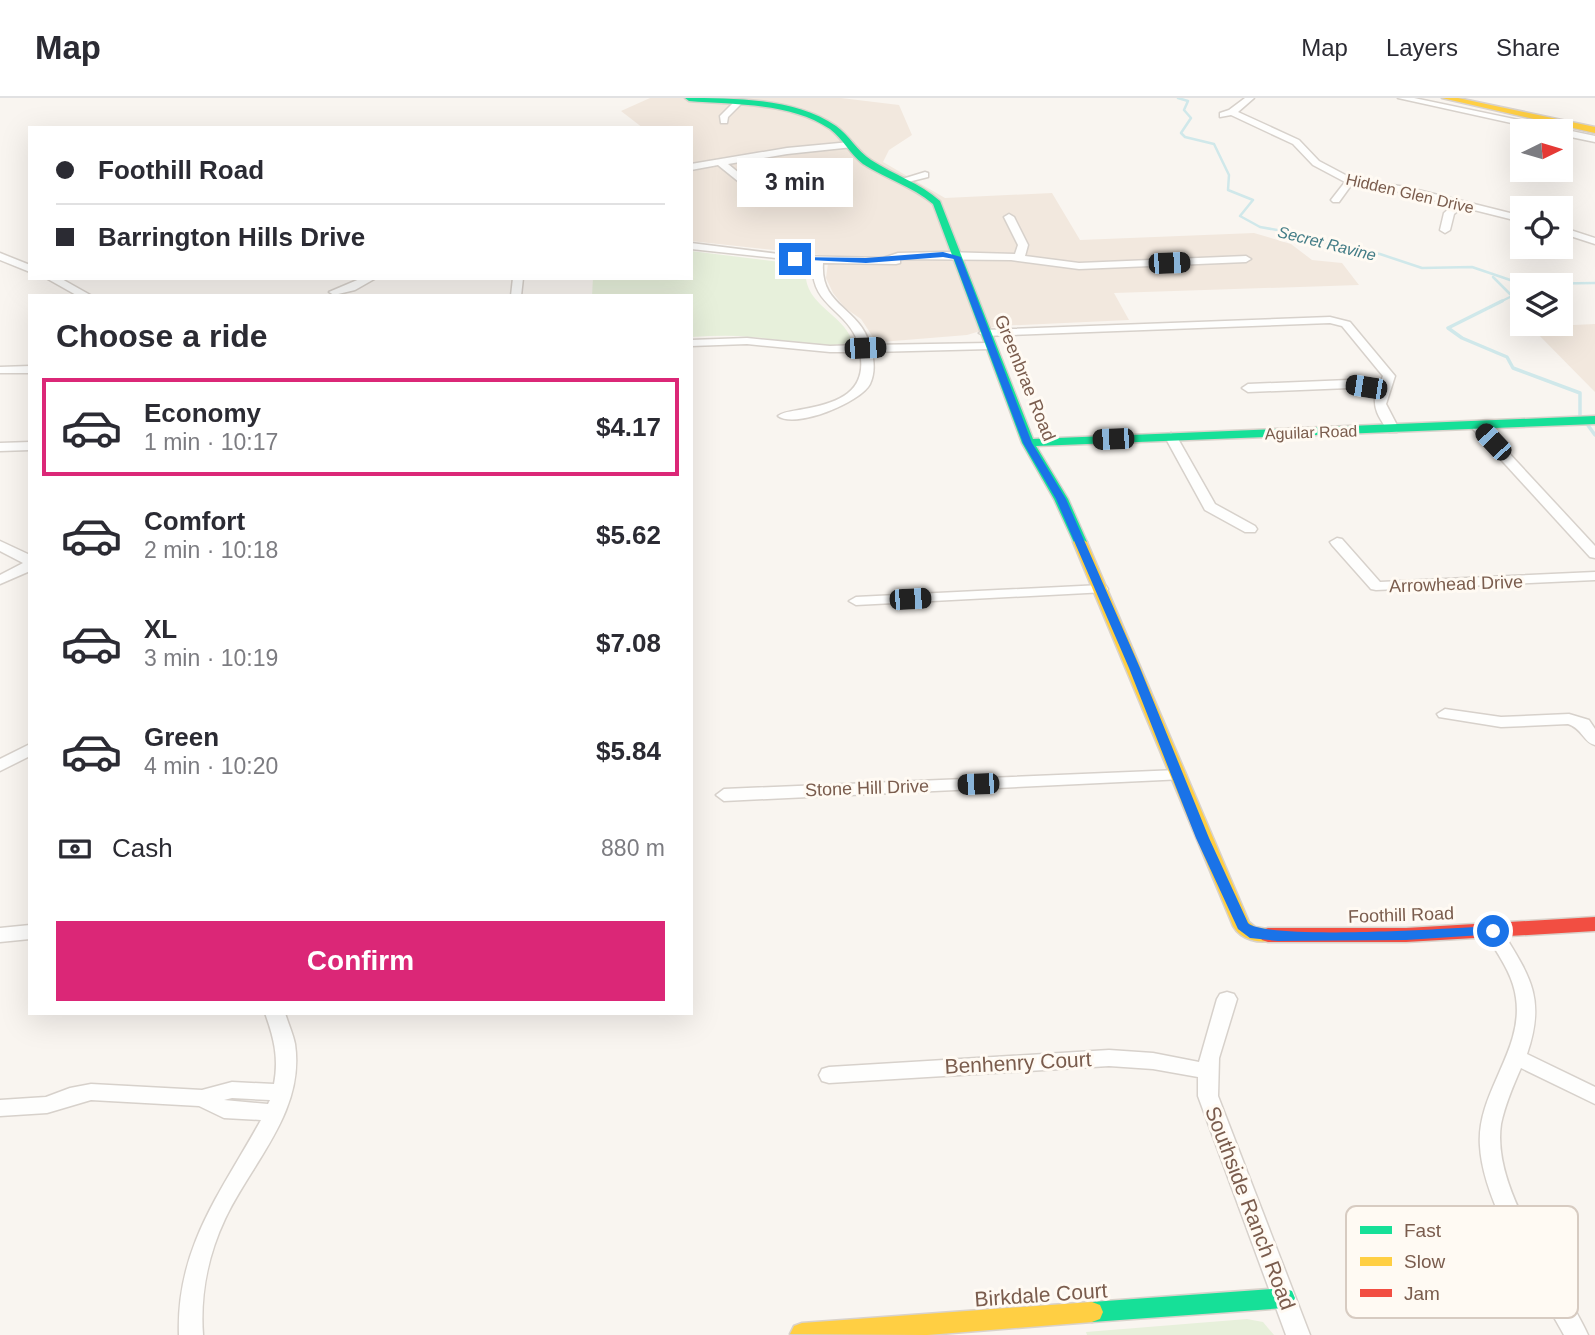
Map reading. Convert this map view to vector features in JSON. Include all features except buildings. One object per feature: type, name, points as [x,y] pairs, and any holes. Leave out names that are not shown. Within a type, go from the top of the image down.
[{"type":"main road","name":"Greenbrae Road","points":[[689,98],[785,111],[815,119],[838,131],[863,160],[924,191],[937,204],[1028,443],[1056,489],[1101,589],[1237,915],[1250,933]]},
{"type":"main road","points":[[1446,98],[1595,130]]},
{"type":"main road","points":[[1479,98],[1590,121]]},
{"type":"main road","name":"Aguilar Road","points":[[1028,443],[1595,420]]},
{"type":"main road","name":"Foothill Road","points":[[1250,933],[1353,936],[1595,924]]},
{"type":"main road","name":"Birkdale Court","points":[[802,1334],[1284,1298]]},
{"type":"street","name":"Hidden Glen Drive","points":[[1250,98],[1228,114],[1296,142],[1317,163],[1350,181],[1406,190],[1510,216]]},
{"type":"street","points":[[1402,98],[1510,121]]},
{"type":"street","points":[[724,121],[727,112],[737,104]]},
{"type":"street","points":[[1573,134],[1595,139]]},
{"type":"street","points":[[693,167],[787,151],[850,145]]},
{"type":"street","points":[[720,162],[748,184],[763,190]]},
{"type":"street","points":[[904,180],[925,175]]},
{"type":"street","points":[[1336,200],[1350,181]]},
{"type":"street","points":[[1445,230],[1449,213],[1460,204]]},
{"type":"street","points":[[1009,217],[1023,245],[1019,258]]},
{"type":"street","points":[[1573,234],[1595,241]]},
{"type":"street","points":[[693,246],[818,260],[900,262],[957,257],[1019,258],[1079,266],[1246,259]]},
{"type":"street","points":[[0,256],[28,268]]},
{"type":"street","points":[[784,416],[820,410],[855,394],[869,376],[869,363],[858,329],[822,294],[816,277],[818,260]]},
{"type":"street","points":[[55,280],[83,294]]},
{"type":"street","points":[[334,292],[367,280]]},
{"type":"street","points":[[693,342],[731,341],[813,349],[914,346],[929,349],[987,339],[1330,320],[1346,324],[1389,376],[1379,398],[1379,409],[1393,429]]},
{"type":"street","points":[[0,370],[28,369]]},
{"type":"street","points":[[1248,388],[1349,384],[1383,389]]},
{"type":"street","points":[[1477,426],[1595,554]]},
{"type":"street","points":[[1171,437],[1210,507],[1250,529]]},
{"type":"street","points":[[0,447],[28,446]]},
{"type":"street","name":"Arrowhead Drive","points":[[1337,542],[1376,586],[1595,576]]},
{"type":"street","points":[[0,545],[28,562]]},
{"type":"street","points":[[0,580],[28,564]]},
{"type":"street","points":[[856,601],[1101,589]]},
{"type":"street","points":[[1445,714],[1501,722],[1569,719],[1583,724],[1595,740]]},
{"type":"street","points":[[0,766],[28,750]]},
{"type":"street","name":"Stone Hill Drive","points":[[724,794],[1178,775]]},
{"type":"street","points":[[1493,931],[1513,964],[1525,996],[1526,1025],[1516,1057],[1501,1085],[1492,1116],[1490,1146],[1493,1166],[1509,1206]]},
{"type":"street","points":[[0,935],[28,932]]},
{"type":"street","name":"Southside Ranch Road","points":[[1227,999],[1208,1049],[1208,1096],[1298,1335]]},
{"type":"street","points":[[191,1335],[191,1309],[212,1226],[225,1198],[266,1135],[280,1103],[286,1056],[284,1038],[276,1015]]},
{"type":"street","points":[[1516,1057],[1595,1096]]},
{"type":"street","name":"Benhenry Court","points":[[829,1075],[1109,1058],[1161,1062],[1206,1071]]},
{"type":"street","points":[[0,1108],[47,1105],[70,1096],[91,1092],[202,1098],[232,1090],[244,1091],[280,1103]]},
{"type":"street","points":[[236,1111],[244,1091]]},
{"type":"street","points":[[202,1098],[224,1110],[236,1111],[280,1103]]},
{"type":"street","points":[[1567,1318],[1576,1335]]},
{"type":"shaded area","points":[[650,98],[841,98],[899,105],[912,135],[889,150],[883,162],[945,198],[1052,193],[1080,240],[1254,233],[1291,244],[1312,260],[1342,263],[1359,285],[1114,293],[1129,320],[997,326],[967,335],[881,342],[875,340],[861,319],[845,308],[833,293],[826,278],[829,256],[693,241],[693,126],[640,126],[621,111]]},
{"type":"shaded area","points":[[1595,324],[1595,392],[1540,336],[1573,336],[1573,325]]},
{"type":"green space","points":[[693,251],[804,265],[809,290],[852,340],[844,344],[818,345],[744,336],[693,337],[693,294],[592,294],[593,280],[693,280]]},
{"type":"green space","points":[[1247,1319],[1263,1322],[1274,1335],[1087,1335],[1086,1332]]},
{"type":"waterway","name":"Secret Ravine","points":[[1178,98],[1188,101],[1184,110],[1191,118],[1181,133],[1185,137],[1214,144],[1229,175],[1228,190],[1253,200],[1240,216],[1260,227],[1311,236],[1337,247],[1380,254],[1422,268],[1472,267],[1522,284],[1595,283]]},
{"type":"waterway","points":[[1493,277],[1512,296],[1448,328],[1462,338],[1507,357],[1513,368],[1580,393],[1580,416]]},
{"type":"waterway","points":[[1587,424],[1595,435]]},
{"type":"traffic: fast","points":[[689,98],[763,105],[816,118],[837,131],[867,162],[921,190],[937,203],[1028,443],[1061,499],[1080,542]]},
{"type":"traffic: fast","points":[[1028,443],[1595,420]]},
{"type":"traffic: fast","points":[[1092,1312],[1284,1298]]},
{"type":"traffic: slow","points":[[1446,98],[1595,130]]},
{"type":"traffic: slow","points":[[1080,542],[1242,926],[1250,933],[1268,935]]},
{"type":"traffic: slow","points":[[802,1334],[1092,1312]]},
{"type":"traffic: jam","points":[[1268,935],[1406,935],[1595,924]]},
{"type":"route","points":[[795,259],[886,260],[898,256],[943,255],[957,257],[1028,443],[1061,499],[1101,589],[1242,926],[1250,933],[1278,936],[1493,931]]}]
